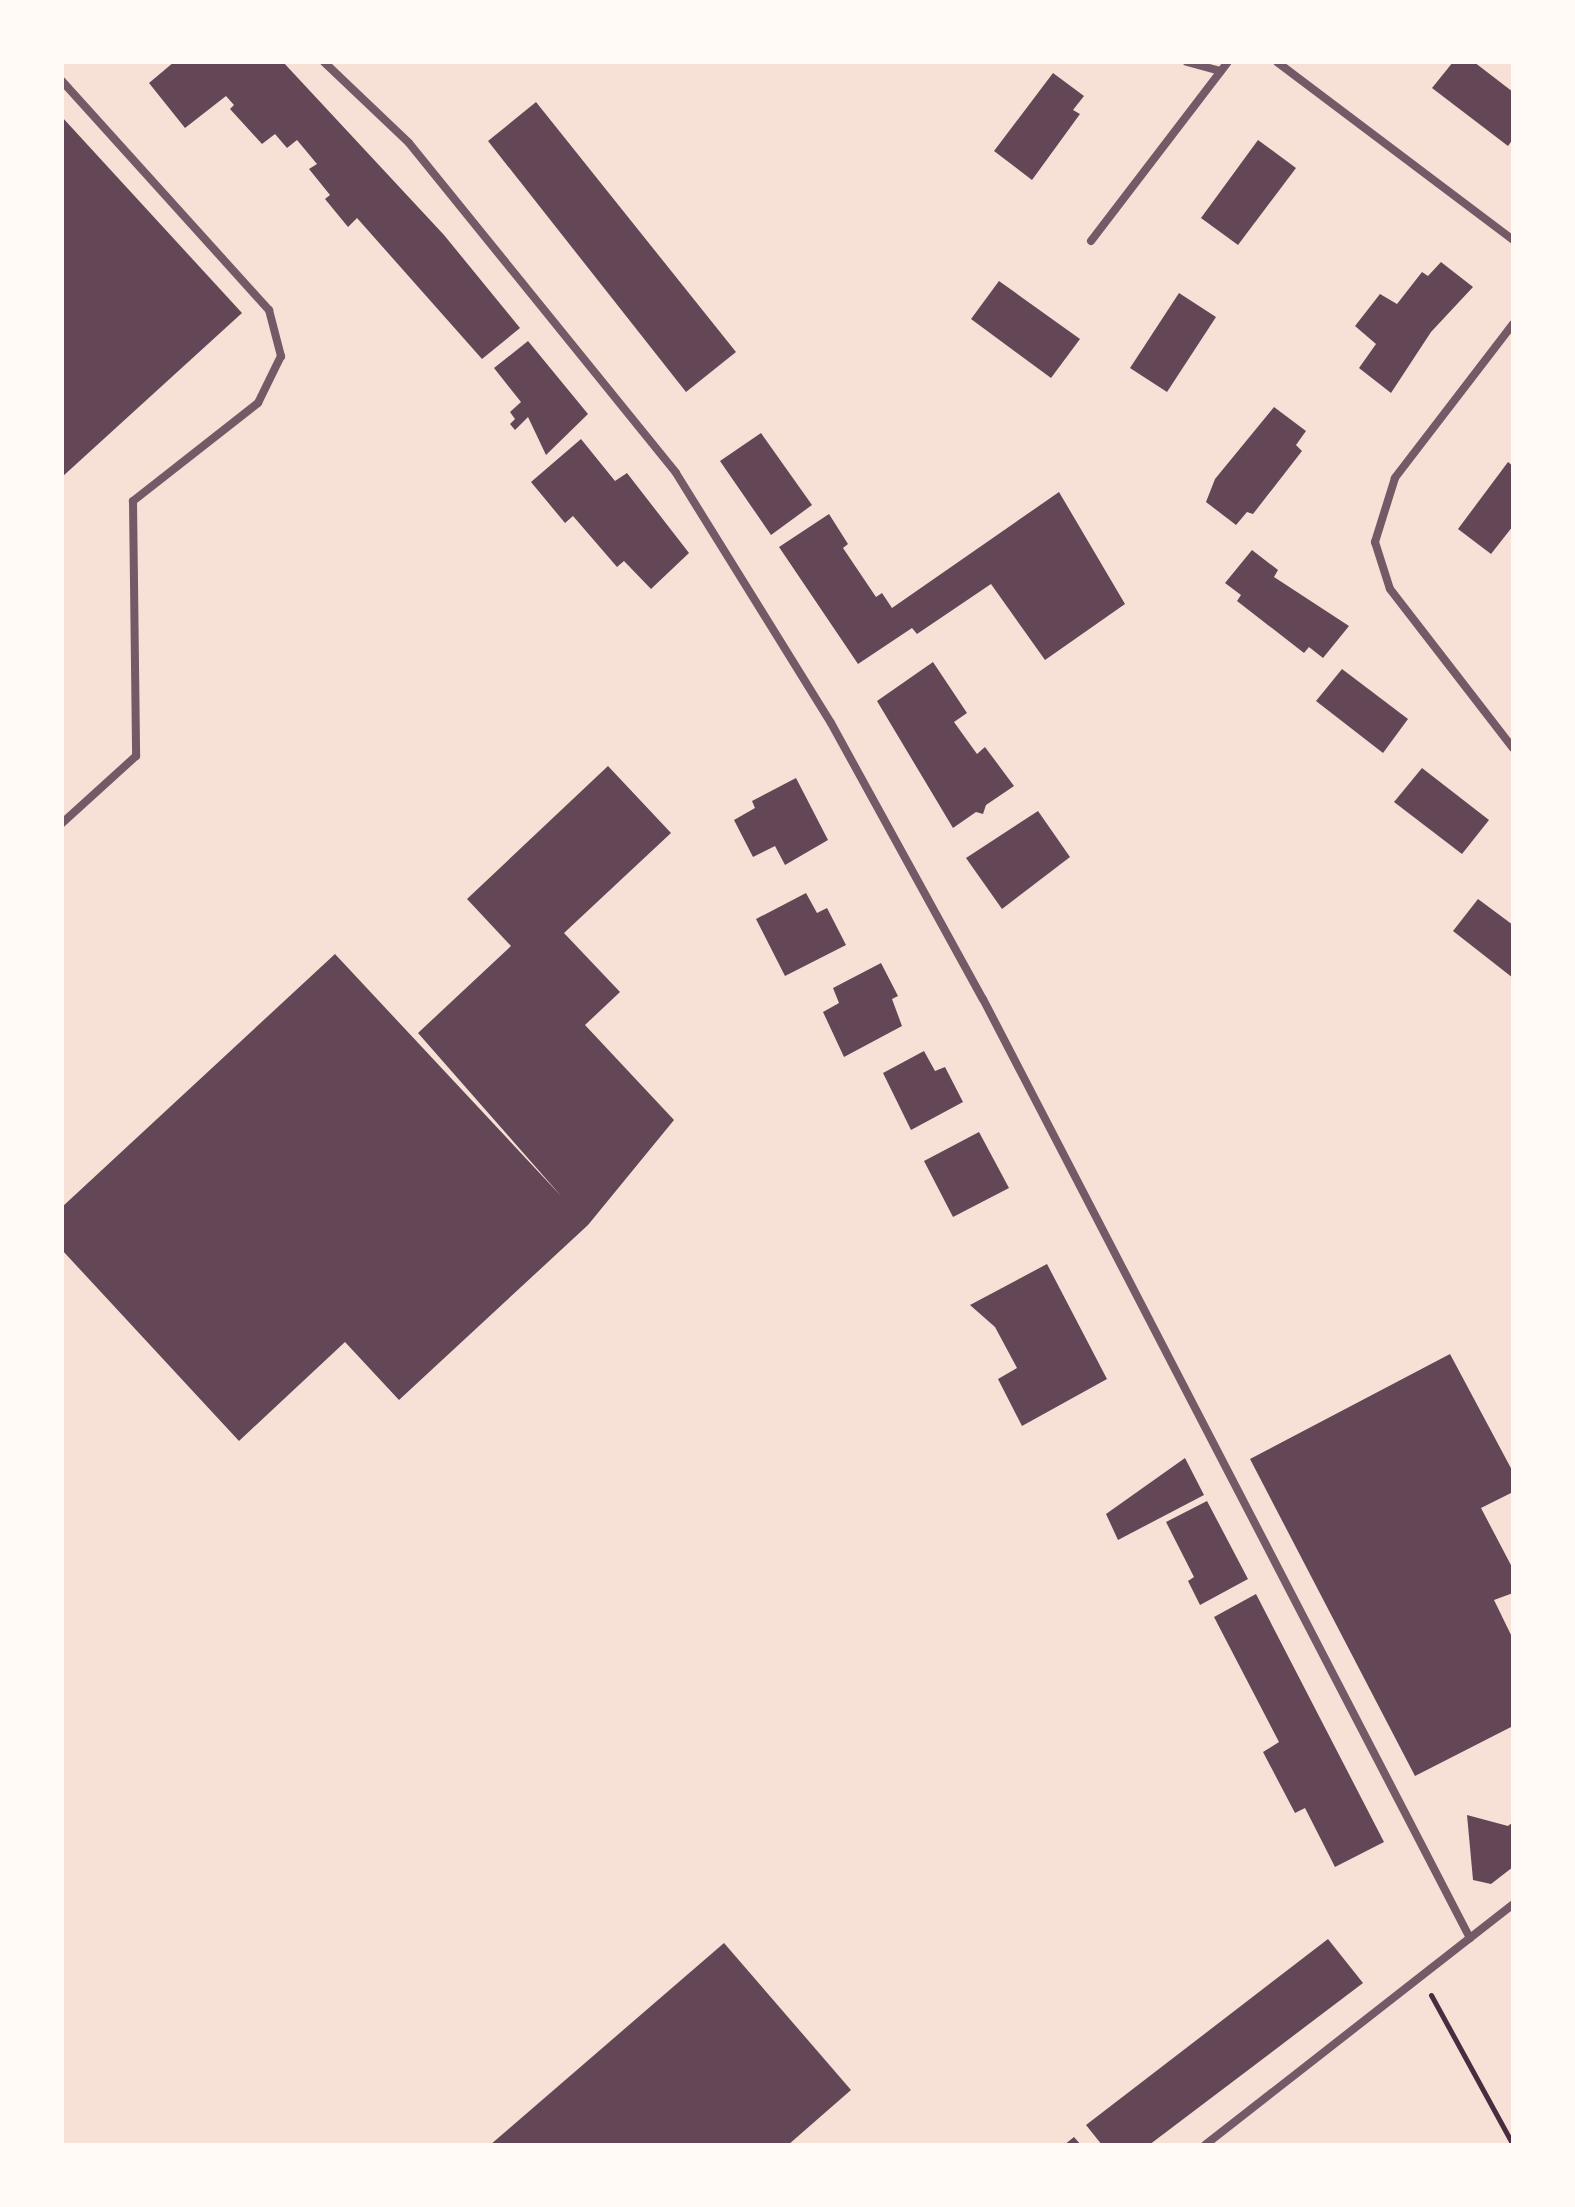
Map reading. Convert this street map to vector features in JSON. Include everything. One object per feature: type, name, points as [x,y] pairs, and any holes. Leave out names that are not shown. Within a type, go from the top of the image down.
[{"type":"street","points":[[324,62],[409,143],[676,473],[831,723],[990,1013],[1470,1938]]},
{"type":"street","points":[[1187,62],[1221,71]]},
{"type":"street","points":[[1091,241],[1228,62]]},
{"type":"street","points":[[1277,62],[1513,240]]},
{"type":"street","points":[[62,81],[269,310],[281,356],[258,403],[133,501],[136,756],[62,823]]},
{"type":"street","points":[[1513,324],[1395,478],[1375,542],[1390,589],[1513,748]]},
{"type":"street","points":[[1205,2145],[1513,1904]]},
{"type":"path","points":[[1420,1975],[1513,2145]]},
{"type":"building","points":[[174,62],[283,62],[444,235],[520,328],[482,359],[357,218],[348,227],[325,199],[330,195],[309,169],[317,164],[297,140],[287,148],[275,134],[262,144],[230,109],[234,105],[226,96],[185,128],[149,83]]},
{"type":"building","points":[[1453,62],[1474,62],[1513,92],[1513,139],[1508,146],[1432,88]]},
{"type":"building","points":[[1053,73],[1084,96],[1073,110],[1080,114],[1032,180],[994,151]]},
{"type":"building","points":[[536,102],[736,352],[686,392],[488,141]]},
{"type":"building","points":[[62,117],[242,313],[62,477]]},
{"type":"building","points":[[1258,140],[1296,168],[1238,245],[1201,218]]},
{"type":"building","points":[[1441,262],[1473,287],[1431,332],[1391,393],[1359,368],[1376,344],[1355,326],[1380,294],[1397,304],[1422,272],[1428,276]]},
{"type":"building","points":[[999,281],[1080,339],[1051,378],[971,319]]},
{"type":"building","points":[[1179,293],[1216,317],[1167,392],[1130,368]]},
{"type":"building","points":[[528,341],[588,414],[546,455],[528,417],[515,430],[510,424],[515,419],[510,412],[521,402],[494,368]]},
{"type":"building","points":[[1274,407],[1306,431],[1296,445],[1302,451],[1253,514],[1247,512],[1236,525],[1206,502],[1215,479]]},
{"type":"building","points":[[761,433],[812,505],[771,535],[720,461]]},
{"type":"building","points":[[581,439],[615,481],[627,473],[689,553],[651,589],[624,561],[617,567],[573,516],[565,523],[531,482]]},
{"type":"building","points":[[1508,462],[1513,466],[1513,526],[1491,554],[1458,529]]},
{"type":"building","points":[[1059,492],[1125,604],[1045,660],[991,584],[917,634],[912,628],[858,664],[779,547],[829,514],[848,544],[843,548],[876,597],[882,593],[892,608]]},
{"type":"building","points":[[1252,550],[1278,570],[1274,577],[1349,626],[1323,658],[1309,647],[1304,653],[1237,601],[1241,595],[1225,583]]},
{"type":"building","points":[[933,662],[967,713],[954,722],[977,754],[985,747],[1014,786],[986,805],[983,814],[976,812],[953,828],[877,701]]},
{"type":"building","points":[[1342,669],[1408,719],[1383,753],[1316,701]]},
{"type":"building","points":[[608,766],[671,833],[564,933],[620,992],[585,1025],[674,1120],[588,1225],[399,1400],[345,1342],[239,1441],[62,1250],[62,1207],[335,954],[562,1197],[418,1033],[511,946],[467,899]]},
{"type":"building","points":[[1422,768],[1489,820],[1462,854],[1394,802]]},
{"type":"building","points":[[796,778],[828,840],[785,865],[775,846],[753,857],[734,820],[755,808],[752,801]]},
{"type":"building","points":[[1038,811],[1070,857],[1002,909],[966,858]]},
{"type":"building","points":[[806,893],[817,913],[827,908],[846,945],[785,976],[756,919]]},
{"type":"building","points":[[1478,899],[1513,925],[1513,978],[1453,931]]},
{"type":"building","points":[[881,963],[898,996],[892,999],[902,1026],[844,1057],[823,1012],[839,1003],[833,988]]},
{"type":"building","points":[[924,1051],[935,1071],[945,1067],[963,1102],[911,1130],[883,1073]]},
{"type":"building","points":[[979,1132],[1009,1188],[953,1217],[924,1161]]},
{"type":"building","points":[[1047,1264],[1107,1379],[1022,1426],[998,1379],[1017,1368],[995,1327],[970,1305]]},
{"type":"building","points":[[1450,1354],[1513,1472],[1513,1492],[1481,1508],[1513,1569],[1513,1593],[1494,1600],[1513,1639],[1513,1726],[1415,1776],[1250,1459]]},
{"type":"building","points":[[1185,1458],[1204,1495],[1118,1540],[1106,1514]]},
{"type":"building","points":[[1207,1501],[1248,1579],[1200,1605],[1188,1581],[1194,1577],[1166,1522]]},
{"type":"building","points":[[1256,1594],[1384,1842],[1335,1867],[1305,1808],[1295,1813],[1263,1752],[1279,1742],[1214,1617]]},
{"type":"building","points":[[1467,1815],[1508,1826],[1513,1822],[1513,1867],[1491,1884],[1473,1880]]},
{"type":"building","points":[[1328,1939],[1363,1983],[1149,2145],[1102,2145],[1086,2125]]},
{"type":"building","points":[[724,1943],[851,2090],[788,2145],[490,2145]]},
{"type":"building","points":[[1074,2137],[1081,2145],[1064,2145]]}]
